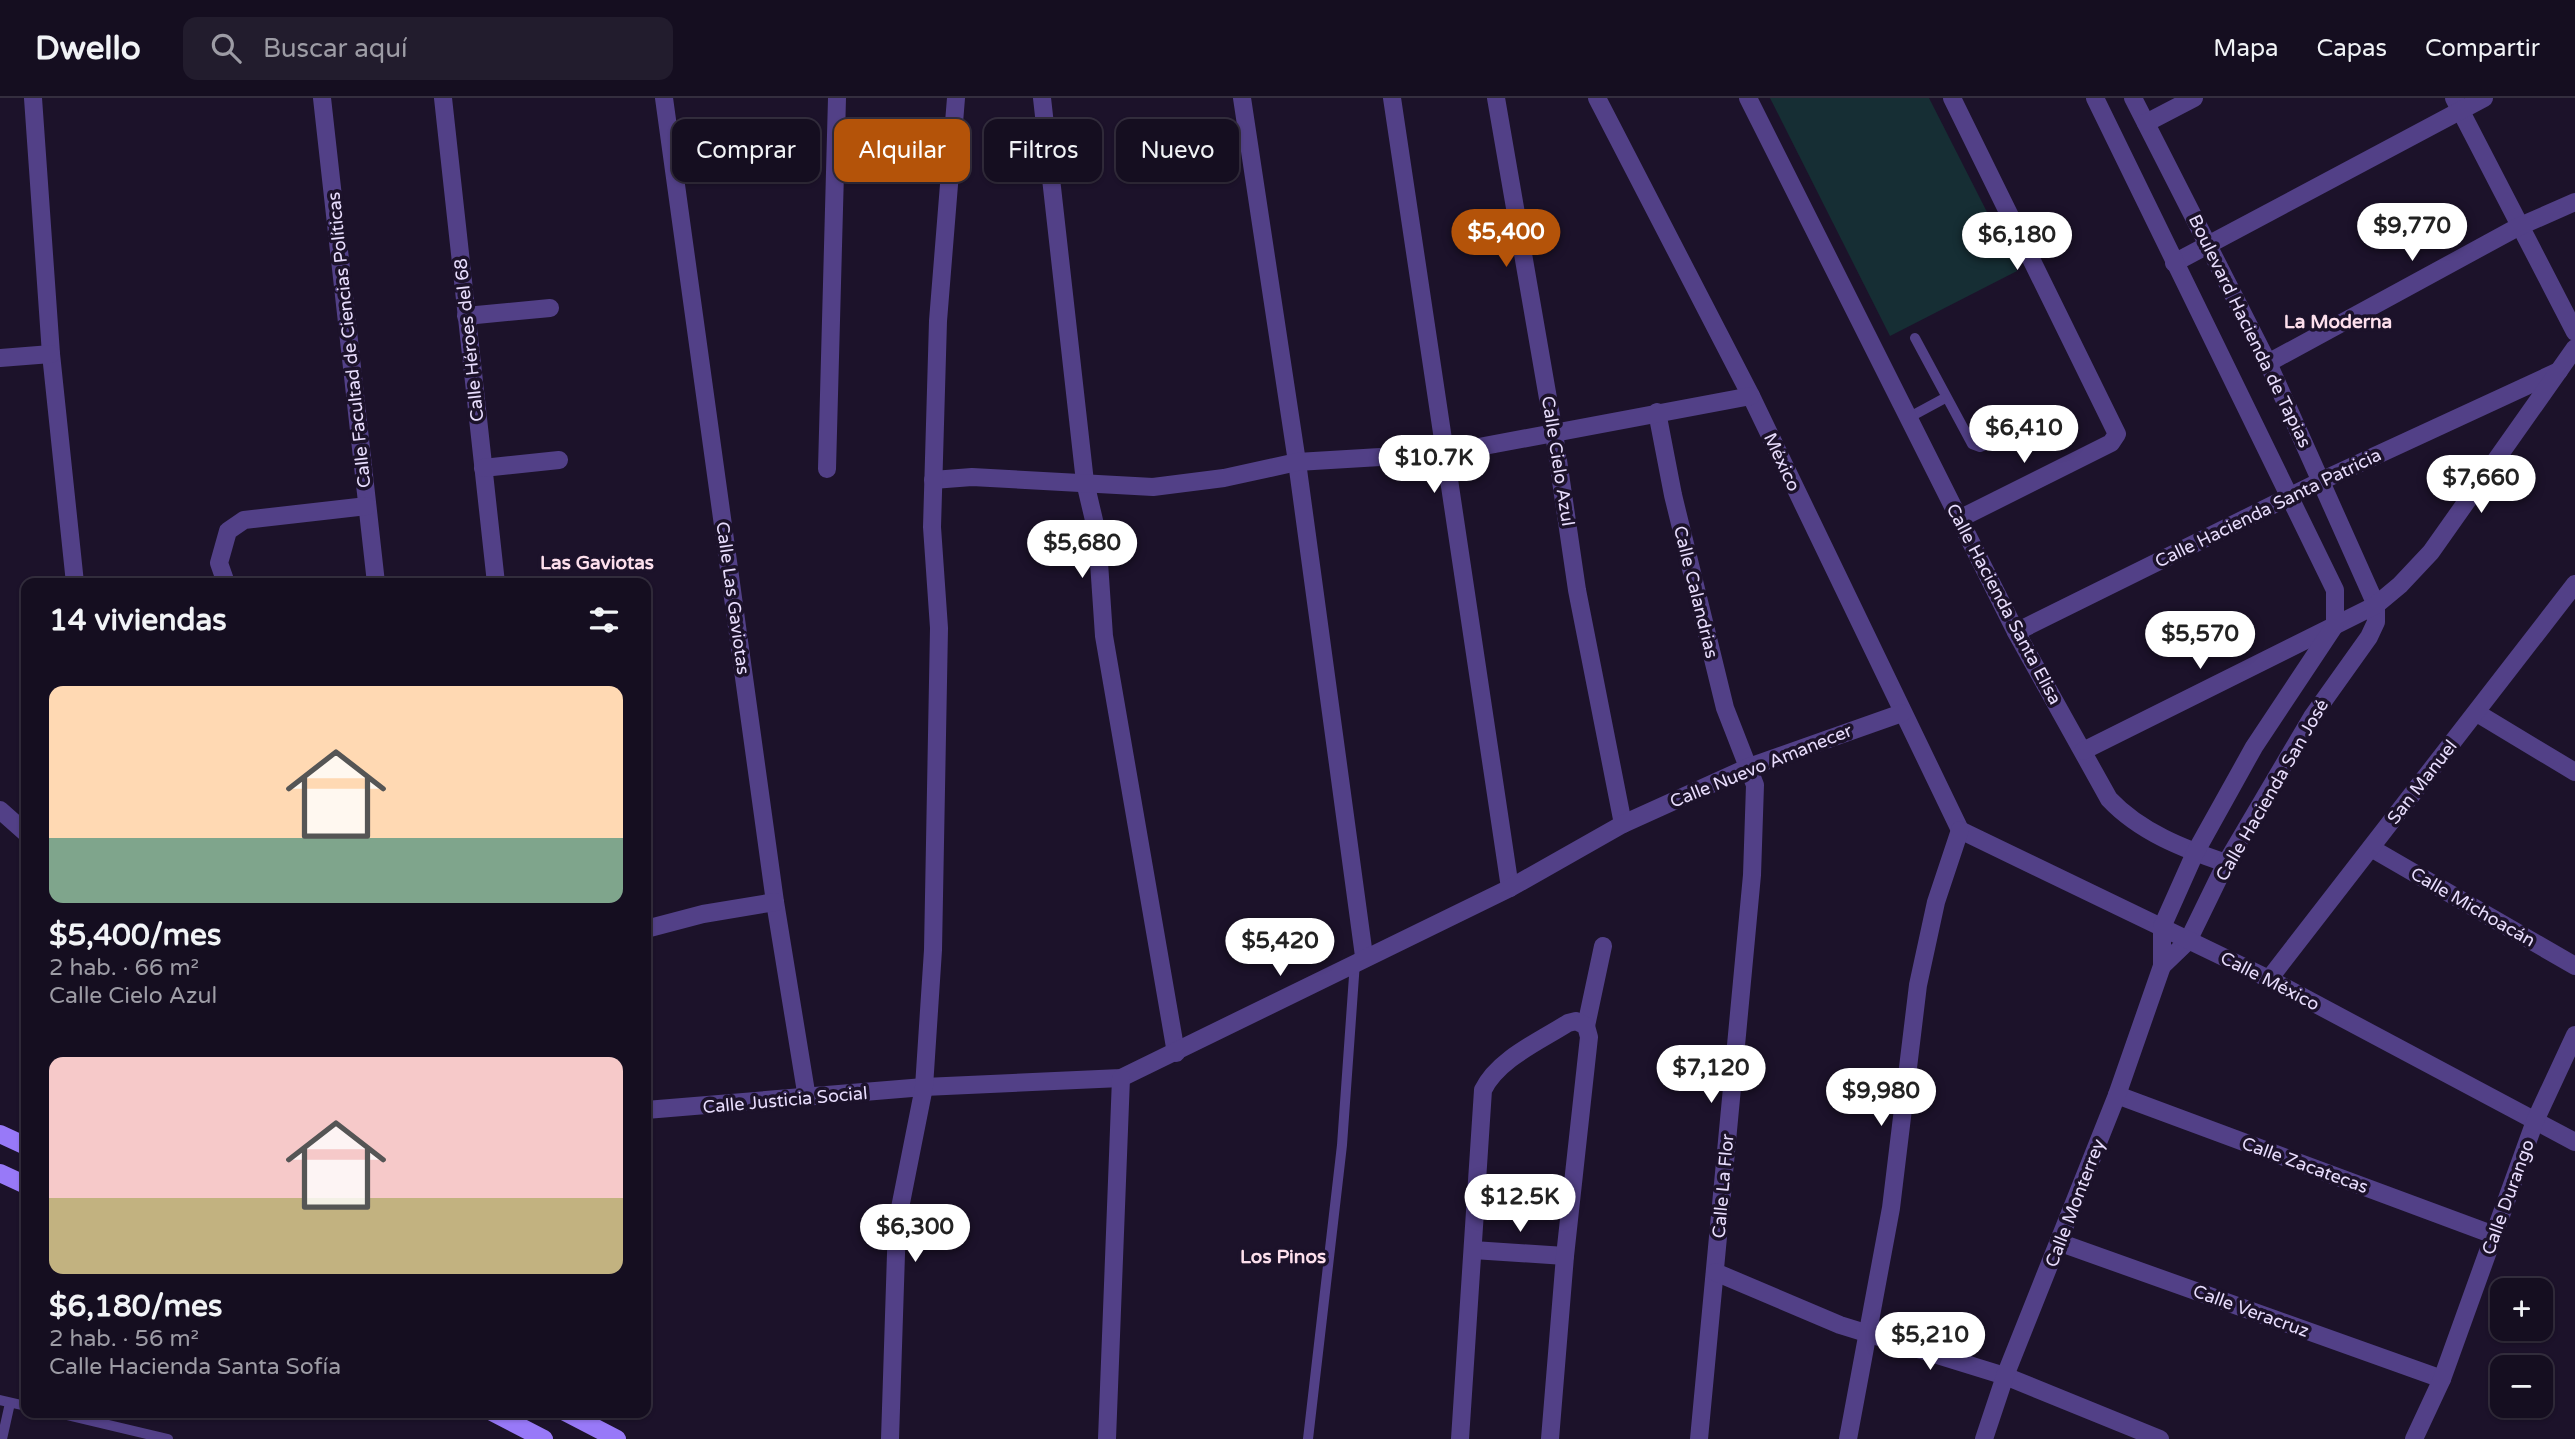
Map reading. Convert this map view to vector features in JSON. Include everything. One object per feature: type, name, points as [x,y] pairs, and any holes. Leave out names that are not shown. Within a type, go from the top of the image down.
[{"type":"main road","points":[[0,1134],[21,1144]]},
{"type":"main road","points":[[0,1173],[21,1183]]},
{"type":"main road","points":[[504,1418],[544,1439]]},
{"type":"main road","points":[[577,1418],[617,1439]]},
{"type":"street","points":[[33,98],[51,354],[74,578]]},
{"type":"street","name":"Calle Facultad de Ciencias Políticas","points":[[322,98],[375,578]]},
{"type":"street","name":"Calle Héroes del 68","points":[[443,98],[495,578]]},
{"type":"street","name":"Calle Las Gaviotas","points":[[664,98],[775,902],[807,1098]]},
{"type":"street","points":[[827,469],[837,98]]},
{"type":"street","points":[[890,1439],[897,1223],[924,1087],[933,950],[939,628],[932,527],[933,480],[938,321],[956,98]]},
{"type":"street","points":[[1042,98],[1085,482],[1097,533],[1104,636],[1176,1053]]},
{"type":"street","points":[[1242,98],[1297,462],[1360,959]]},
{"type":"street","points":[[1392,98],[1510,888]]},
{"type":"street","name":"Calle Cielo Azul","points":[[1496,98],[1554,433],[1577,590],[1623,824]]},
{"type":"street","name":"México","points":[[1597,98],[1751,396],[1960,830]]},
{"type":"street","name":"Calle Hacienda Santa Elisa","points":[[1748,98],[2016,632],[2109,799],[2126,818],[2195,853],[2226,863]]},
{"type":"street","points":[[1952,98],[2117,434],[2110,443],[1959,519]]},
{"type":"street","name":"Boulevard Hacienda de Tapias","points":[[2095,98],[2244,406],[2292,495],[2336,590],[2335,625]]},
{"type":"street","name":"Boulevard Hacienda de Tapias","points":[[2133,98],[2268,363],[2323,480],[2376,605]]},
{"type":"street","points":[[2146,122],[2194,98]]},
{"type":"street","points":[[2174,263],[2457,104],[2484,98]]},
{"type":"street","points":[[2457,104],[2518,227],[2575,332]]},
{"type":"street","points":[[2268,363],[2518,227],[2575,202]]},
{"type":"street","points":[[466,316],[550,309]]},
{"type":"street","points":[[2082,751],[2376,605],[2400,585],[2431,552],[2575,348]]},
{"type":"street","points":[[0,358],[51,354]]},
{"type":"street","name":"Calle Hacienda Santa Patricia","points":[[2016,632],[2323,480],[2560,370]]},
{"type":"street","points":[[933,480],[972,477],[1153,487],[1224,478],[1297,462],[1447,453],[1751,396]]},
{"type":"street","name":"Calle Calandrias","points":[[1657,412],[1673,495],[1721,694],[1749,767]]},
{"type":"street","points":[[483,468],[559,460]]},
{"type":"street","points":[[224,578],[219,563],[228,531],[244,520],[367,506]]},
{"type":"street","name":"San Manuel","points":[[2269,979],[2575,584]]},
{"type":"street","name":"Calle Hacienda San José","points":[[2188,941],[2226,863],[2312,717],[2369,637],[2376,622],[2376,605]]},
{"type":"street","name":"Calle Hacienda San José","points":[[2162,927],[2195,853],[2254,747],[2335,625]]},
{"type":"street","name":"Calle Nuevo Amanecer","points":[[1121,1078],[1510,888],[1623,824],[1749,767],[1902,713]]},
{"type":"street","points":[[2477,713],[2575,772]]},
{"type":"street","name":"Calle La Flor","points":[[1699,1439],[1752,874],[1751,825],[1755,785],[1749,767]]},
{"type":"street","points":[[0,810],[21,829]]},
{"type":"street","points":[[1848,1439],[1891,1208],[1918,985],[1936,902],[1960,830]]},
{"type":"street","name":"Calle México","points":[[1960,830],[2269,979],[2575,1142]]},
{"type":"street","name":"Calle Michoacán","points":[[2371,848],[2575,966]]},
{"type":"street","points":[[651,928],[703,914],[775,902]]},
{"type":"street","name":"Calle Monterrey","points":[[1984,1439],[2005,1376],[2061,1243],[2117,1095],[2162,966],[2162,927]]},
{"type":"street","name":"Calle Monterrey","points":[[2162,966],[2188,941]]},
{"type":"street","points":[[1550,1439],[1565,1256],[1589,1037],[1586,1026],[1603,946]]},
{"type":"street","points":[[1460,1439],[1483,1090],[1490,1076],[1568,1023],[1576,1021],[1586,1026]]},
{"type":"street","name":"Calle Durango","points":[[2414,1439],[2442,1379],[2535,1121],[2575,1035]]},
{"type":"street","points":[[1107,1439],[1121,1078]]},
{"type":"street","name":"Calle Justicia Social","points":[[651,1110],[924,1087],[1121,1078]]},
{"type":"street","name":"Calle Zacatecas","points":[[2117,1095],[2494,1235]]},
{"type":"street","name":"Calle Veracruz","points":[[2061,1243],[2442,1379]]},
{"type":"street","points":[[1473,1250],[1565,1256]]},
{"type":"street","points":[[1715,1272],[1840,1325],[2005,1376],[2160,1439]]},
{"type":"lane","points":[[1915,338],[1972,444],[1980,447],[2060,415]]},
{"type":"lane","points":[[1908,418],[1945,398]]},
{"type":"lane","points":[[1308,1439],[1342,1145],[1360,959]]},
{"type":"lane","points":[[2,1439],[5,1402]]},
{"type":"lane","points":[[79,1418],[168,1439]]},
{"type":"green space","points":[[1770,98],[1929,98],[2017,271],[1890,336]]},
{"type":"district","name":"La Moderna","points":[[2338,321]]},
{"type":"district","name":"Las Gaviotas","points":[[597,562]]},
{"type":"district","name":"Los Pinos","points":[[1283,1256]]}]
